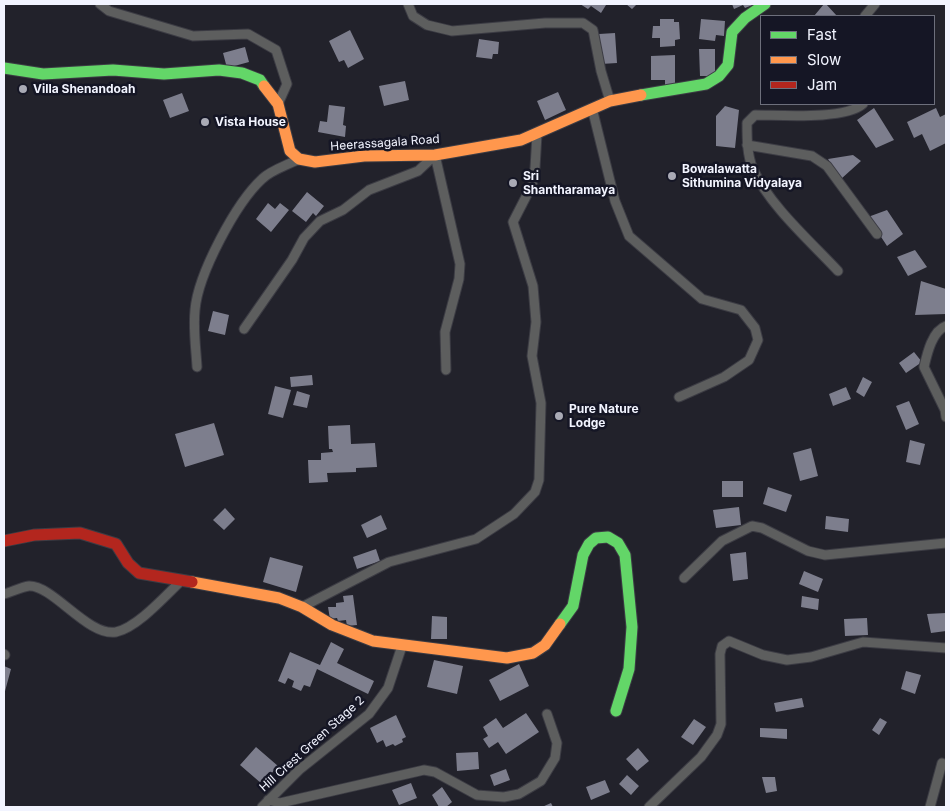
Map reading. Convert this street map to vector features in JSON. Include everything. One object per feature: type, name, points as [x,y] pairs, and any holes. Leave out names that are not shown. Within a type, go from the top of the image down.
[{"type":"street","points":[[100,4],[109,11],[193,36],[248,34],[276,50],[287,84],[278,104]]},
{"type":"street","points":[[408,4],[413,16],[427,25],[452,31],[545,23],[583,23],[593,30],[601,71],[610,101]]},
{"type":"street","name":"Heerassagala Road","points":[[299,159],[315,162],[364,156],[435,155],[521,140],[610,101],[706,84],[719,76],[728,65],[732,32],[745,18],[765,4]]},
{"type":"street","points":[[866,15],[875,4]]},
{"type":"street","points":[[4,68],[43,74],[113,70],[164,74],[219,70],[242,73],[260,80],[278,104],[290,151],[299,159],[263,178],[243,202],[217,244],[198,292],[195,311],[197,367]]},
{"type":"street","points":[[838,271],[767,195],[753,168],[747,145],[747,123],[756,115],[834,115],[862,105]]},
{"type":"street","points":[[592,108],[615,202],[629,236],[702,299],[741,310],[755,328],[758,340],[749,360],[724,377],[679,397]]},
{"type":"street","points":[[302,607],[389,562],[476,539],[514,514],[535,492],[539,480],[541,403],[532,356],[536,322],[533,286],[513,222],[532,185],[538,134]]},
{"type":"street","points":[[747,145],[812,156],[827,166],[877,234]]},
{"type":"street","points":[[244,329],[292,260],[304,238],[320,221],[343,210],[369,190],[418,171],[435,155]]},
{"type":"street","points":[[435,155],[460,264],[460,279],[445,332],[446,370]]},
{"type":"street","points":[[946,326],[942,327],[930,345],[924,367],[945,410],[946,417]]},
{"type":"street","points":[[684,578],[722,541],[752,526],[762,528],[808,551],[825,555],[946,543]]},
{"type":"street","points":[[4,541],[34,535],[80,533],[96,536],[116,544],[128,563],[139,573],[279,598],[302,607],[332,626],[373,641],[507,658],[532,654],[545,645],[574,606],[583,554],[589,544],[596,538],[608,537],[618,543],[625,555],[632,626],[629,669],[616,711]]},
{"type":"street","points":[[4,594],[30,586],[42,590],[94,627],[107,632],[117,632],[137,622],[182,580]]},
{"type":"street","points":[[649,807],[700,757],[717,736],[721,724],[720,654],[722,646],[729,642],[763,655],[787,660],[811,657],[863,642],[946,648]]},
{"type":"street","name":"Hill Crest Green Stage 2","points":[[265,803],[299,770],[369,714],[388,688],[402,646]]},
{"type":"street","points":[[265,803],[280,803],[424,770],[434,772],[477,795],[504,797],[519,794],[541,781],[554,758],[557,743],[547,714]]},
{"type":"street","points":[[930,807],[942,763]]},
{"type":"building","points":[[580,4],[606,5],[601,13],[591,6],[588,9]]},
{"type":"building","points":[[626,4],[637,4],[632,9]]},
{"type":"building","points":[[732,4],[755,4],[745,8],[743,5],[734,9]]},
{"type":"building","points":[[826,4],[836,15],[815,15]]},
{"type":"building","points":[[660,19],[674,19],[674,22],[679,22],[680,39],[675,40],[675,46],[660,47],[660,38],[652,38],[653,26],[660,26]]},
{"type":"building","points":[[701,19],[725,21],[724,36],[716,35],[715,41],[699,39]]},
{"type":"building","points":[[350,30],[364,59],[348,68],[344,60],[339,62],[329,41]]},
{"type":"building","points":[[615,33],[617,63],[601,64],[599,34]]},
{"type":"building","points":[[479,39],[499,42],[498,54],[493,54],[492,59],[476,57]]},
{"type":"building","points":[[245,47],[249,62],[227,68],[223,53]]},
{"type":"building","points":[[699,49],[715,49],[715,76],[700,76]]},
{"type":"building","points":[[675,55],[675,88],[665,87],[665,80],[651,80],[651,56]]},
{"type":"building","points":[[405,81],[409,100],[384,106],[379,86]]},
{"type":"building","points":[[558,92],[566,110],[545,120],[537,101]]},
{"type":"building","points":[[182,93],[189,111],[170,118],[163,100]]},
{"type":"building","points":[[329,105],[345,107],[343,125],[346,126],[345,137],[318,132],[320,121],[327,122]]},
{"type":"building","points":[[725,106],[739,110],[735,148],[716,146],[716,116]]},
{"type":"building","points":[[874,108],[894,140],[876,148],[857,120]]},
{"type":"building","points":[[936,108],[940,117],[946,114],[946,143],[930,151],[922,134],[914,138],[907,122]]},
{"type":"building","points":[[853,155],[861,161],[841,179],[828,159]]},
{"type":"building","points":[[307,192],[324,206],[316,216],[313,213],[306,222],[292,211]]},
{"type":"building","points":[[268,203],[275,209],[280,203],[289,210],[271,232],[256,219]]},
{"type":"building","points":[[887,210],[903,234],[887,246],[868,217]]},
{"type":"building","points":[[915,250],[927,267],[908,276],[897,257]]},
{"type":"building","points":[[921,281],[946,289],[946,314],[915,315]]},
{"type":"building","points":[[213,311],[229,315],[225,335],[208,331]]},
{"type":"building","points":[[914,352],[922,362],[906,373],[899,363]]},
{"type":"building","points":[[312,375],[313,385],[291,387],[290,377]]},
{"type":"building","points":[[863,377],[872,382],[864,397],[856,392]]},
{"type":"building","points":[[275,386],[291,390],[283,418],[268,414]]},
{"type":"building","points":[[846,387],[851,399],[833,406],[829,394]]},
{"type":"building","points":[[297,391],[310,395],[307,408],[293,405]]},
{"type":"building","points":[[909,401],[919,424],[906,430],[896,406]]},
{"type":"building","points":[[214,423],[224,455],[185,467],[175,434]]},
{"type":"building","points":[[350,425],[351,444],[375,443],[377,467],[356,468],[356,472],[327,473],[328,482],[309,483],[308,460],[321,460],[321,453],[333,452],[332,449],[329,449],[328,426]]},
{"type":"building","points":[[910,440],[925,444],[920,465],[906,462]]},
{"type":"building","points":[[811,448],[818,476],[800,481],[793,453]]},
{"type":"building","points":[[722,481],[743,481],[743,497],[722,497]]},
{"type":"building","points":[[768,487],[792,495],[786,512],[763,504]]},
{"type":"building","points":[[739,507],[741,525],[716,528],[713,510]]},
{"type":"building","points":[[225,508],[235,519],[224,530],[213,520]]},
{"type":"building","points":[[381,515],[387,529],[367,538],[361,525]]},
{"type":"building","points":[[826,516],[849,519],[848,532],[825,529]]},
{"type":"building","points":[[376,549],[380,561],[357,569],[353,557]]},
{"type":"building","points":[[746,552],[748,579],[733,581],[730,554]]},
{"type":"building","points":[[270,557],[303,566],[296,592],[263,582]]},
{"type":"building","points":[[804,571],[823,579],[818,592],[799,584]]},
{"type":"building","points":[[353,595],[357,625],[347,626],[346,620],[330,619],[328,607],[336,607],[336,603],[344,602],[343,596]]},
{"type":"building","points":[[802,596],[819,599],[818,610],[801,607]]},
{"type":"building","points":[[946,613],[946,631],[931,633],[927,614]]},
{"type":"building","points":[[432,616],[447,617],[447,639],[431,639]]},
{"type":"building","points":[[867,618],[868,635],[845,636],[844,619]]},
{"type":"building","points":[[331,642],[344,649],[337,663],[374,681],[368,694],[317,669],[310,687],[304,685],[301,691],[292,687],[294,681],[288,678],[285,684],[278,681],[290,652],[320,665]]},
{"type":"building","points":[[434,660],[463,666],[457,694],[427,687]]},
{"type":"building","points":[[519,664],[529,686],[500,701],[489,680]]},
{"type":"building","points":[[4,666],[11,669],[4,695]]},
{"type":"building","points":[[906,671],[921,675],[915,694],[901,689]]},
{"type":"building","points":[[802,698],[804,707],[776,712],[774,703]]},
{"type":"building","points":[[526,713],[539,732],[506,754],[498,742],[489,748],[483,739],[488,736],[483,727],[496,718],[503,728]]},
{"type":"building","points":[[396,715],[406,737],[402,739],[403,742],[395,746],[393,744],[386,747],[383,740],[377,743],[370,728]]},
{"type":"building","points":[[880,718],[887,722],[879,735],[872,730]]},
{"type":"building","points":[[694,719],[706,727],[693,745],[681,737]]},
{"type":"building","points":[[760,728],[787,729],[787,739],[760,737]]},
{"type":"building","points":[[256,747],[278,766],[262,784],[240,765]]},
{"type":"building","points":[[638,748],[649,761],[637,771],[626,759]]},
{"type":"building","points":[[478,752],[479,769],[457,771],[456,753]]},
{"type":"building","points":[[506,769],[510,780],[494,786],[490,775]]},
{"type":"building","points":[[627,775],[639,786],[631,795],[619,784]]},
{"type":"building","points":[[762,777],[775,777],[777,791],[766,793]]},
{"type":"building","points":[[605,780],[610,792],[591,800],[586,787]]},
{"type":"building","points":[[411,783],[417,798],[399,805],[392,790]]},
{"type":"building","points":[[442,787],[452,802],[446,807],[439,807],[432,795]]},
{"type":"building","points":[[551,803],[553,807],[542,807]]},
{"type":"traffic: fast","points":[[641,95],[706,84],[719,76],[728,65],[732,32],[745,18],[765,4]]},
{"type":"traffic: fast","points":[[4,68],[43,74],[113,70],[164,74],[219,70],[242,73],[260,80],[264,86]]},
{"type":"traffic: fast","points":[[560,624],[573,606],[583,555],[589,544],[596,538],[608,537],[618,543],[625,555],[632,627],[629,669],[616,711]]},
{"type":"traffic: slow","points":[[264,86],[278,104],[290,151],[299,159],[315,162],[364,156],[435,155],[521,140],[610,101],[641,95]]},
{"type":"traffic: slow","points":[[192,582],[279,598],[302,607],[332,625],[373,641],[507,658],[533,653],[545,645],[560,624]]},
{"type":"traffic: jam","points":[[4,541],[34,535],[80,533],[116,544],[128,563],[139,573],[192,582]]},
{"type":"place","name":"Villa Shenandoah","points":[[23,89]]},
{"type":"place","name":"Vista House","points":[[205,122]]},
{"type":"place","name":"Bowalawatta Sithumina Vidyalaya","points":[[672,176]]},
{"type":"place","name":"Sri Shantharamaya","points":[[513,183]]},
{"type":"place","name":"Pure Nature Lodge","points":[[559,416]]}]
